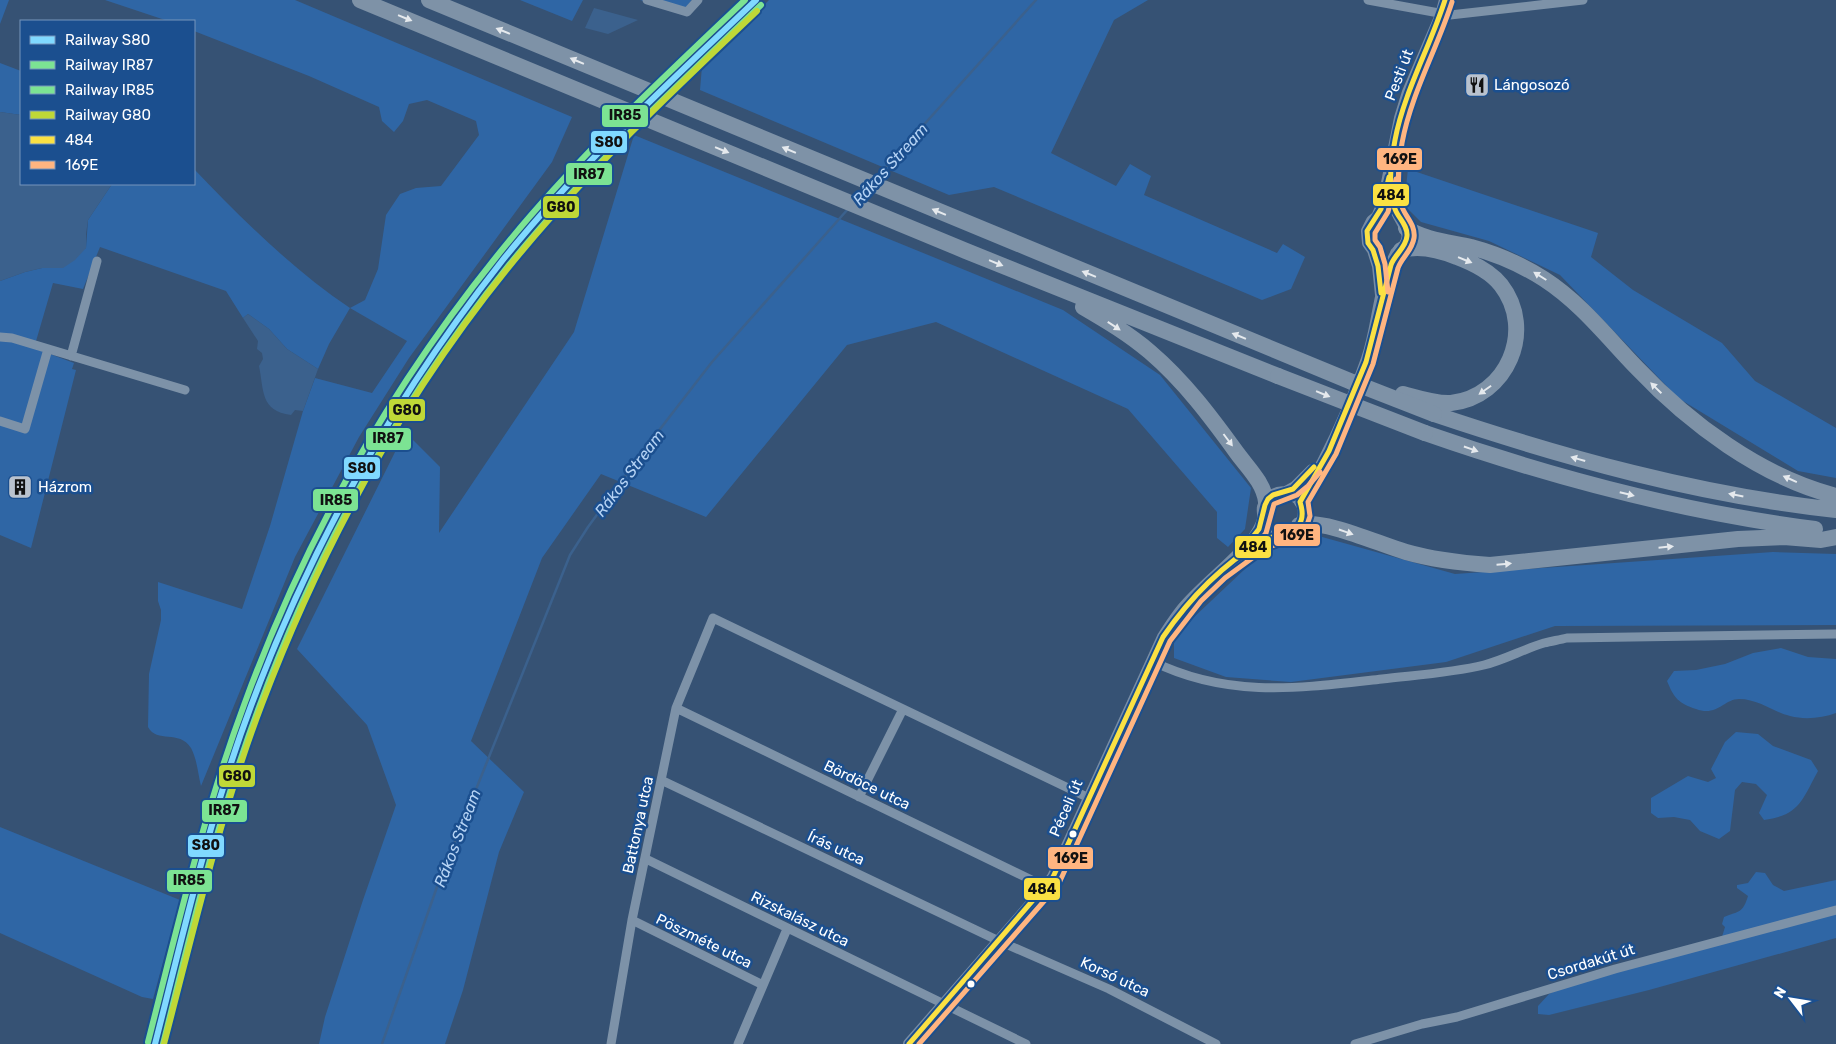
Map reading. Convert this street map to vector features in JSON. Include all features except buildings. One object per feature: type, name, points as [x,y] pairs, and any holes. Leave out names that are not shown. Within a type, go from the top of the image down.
[{"type":"highway","points":[[360,0],[1027,275],[1425,433],[1540,471],[1629,495],[1760,521],[1836,532]]},
{"type":"highway","points":[[429,0],[1284,355],[1434,414],[1540,448],[1642,476],[1765,501],[1836,510]]},
{"type":"highway","points":[[1403,223],[1428,238],[1470,247],[1499,256],[1544,279],[1583,309],[1651,384],[1676,407],[1712,435],[1767,468],[1808,487],[1836,496]]},
{"type":"highway","points":[[1352,382],[1438,402],[1450,403],[1476,396],[1495,383],[1513,354],[1516,332],[1512,308],[1506,293],[1492,276],[1474,264],[1450,254],[1415,247],[1399,251]]},
{"type":"highway","points":[[1027,275],[1113,324],[1162,363],[1184,386],[1228,440],[1260,484],[1264,491],[1265,510]]},
{"type":"highway","points":[[1299,525],[1306,523],[1327,526],[1382,545],[1434,559],[1490,565],[1738,539],[1784,537],[1821,540],[1836,537]]},
{"type":"main road","name":"Pesti út","points":[[1392,163],[1397,130],[1408,92],[1441,14],[1445,0]]},
{"type":"main road","points":[[1376,218],[1383,203],[1392,163]]},
{"type":"main road","points":[[1300,502],[1344,419],[1367,359],[1381,295],[1392,262],[1407,240],[1403,223],[1394,204],[1392,163]]},
{"type":"main road","points":[[1381,295],[1378,266],[1373,250],[1368,243],[1367,231],[1372,221],[1388,214],[1403,223]]},
{"type":"main road","points":[[1373,250],[1387,255],[1399,251]]},
{"type":"main road","points":[[1227,566],[1257,532],[1265,510],[1274,494],[1286,492],[1302,481],[1330,446]]},
{"type":"main road","points":[[1227,566],[1263,540],[1294,529],[1299,525],[1303,514],[1300,502],[1292,494],[1286,492]]},
{"type":"main road","points":[[1265,510],[1270,528],[1281,533]]},
{"type":"main road","name":"Péceli út","points":[[909,1044],[1053,877],[1163,637],[1175,618],[1194,596],[1227,566]]},
{"type":"street","points":[[648,0],[687,12],[698,0]]},
{"type":"street","points":[[1368,0],[1450,15],[1583,0]]},
{"type":"street","points":[[71,356],[97,261]]},
{"type":"street","points":[[0,336],[185,390]]},
{"type":"street","points":[[0,421],[25,429],[48,349]]},
{"type":"street","name":"Battonya utca","points":[[611,1044],[632,920],[676,708],[714,618],[904,709]]},
{"type":"street","points":[[1152,660],[1167,668],[1216,684],[1266,688],[1302,688],[1456,671],[1486,664],[1544,643],[1567,638],[1836,634]]},
{"type":"street","name":"Bördöce utca","points":[[676,708],[1046,887]]},
{"type":"street","points":[[859,797],[904,709],[1089,798]]},
{"type":"street","name":"Írás utca","points":[[661,780],[999,941]]},
{"type":"street","name":"Rizskalász utca","points":[[646,859],[1026,1044]]},
{"type":"street","name":"Csordakút út","points":[[1355,1044],[1422,1024],[1457,1017],[1614,968],[1836,910]]},
{"type":"street","name":"Pöszméte utca","points":[[632,920],[763,985]]},
{"type":"street","points":[[738,1044],[787,928]]},
{"type":"street","name":"Korsó utca","points":[[999,941],[1109,989],[1216,1044]]},
{"type":"shaded area","points":[[0,0],[9,0],[0,24]]},
{"type":"shaded area","points":[[105,0],[295,0],[572,117],[552,162],[409,358],[359,437],[295,557],[201,786],[195,757],[186,742],[174,737],[157,735],[148,727],[149,674],[161,620],[158,582],[242,609],[270,526],[303,411],[315,378],[372,393],[407,341],[350,308],[365,300],[378,269],[386,215],[400,194],[416,188],[441,186],[479,135],[476,121],[427,100],[409,104],[403,121],[394,132],[382,121],[379,107],[309,76],[195,31],[195,20],[165,20]]},
{"type":"shaded area","points":[[520,0],[583,0],[572,21]]},
{"type":"shaded area","points":[[640,0],[692,0],[682,12]]},
{"type":"shaded area","points":[[769,0],[1148,0],[1114,20],[1051,153],[1116,186],[1130,164],[1151,176],[1144,195],[1277,253],[1283,244],[1305,257],[1291,289],[1262,300],[994,187],[949,195],[700,90],[702,66]]},
{"type":"shaded area","points":[[594,8],[638,20],[608,34],[585,28]]},
{"type":"shaded area","points":[[0,63],[20,71],[20,115],[0,112]]},
{"type":"shaded area","points":[[0,112],[20,115],[20,185],[111,185],[88,220],[86,248],[75,260],[63,268],[42,268],[0,281]]},
{"type":"shaded area","points":[[634,135],[1063,310],[1160,375],[1251,488],[1245,529],[1228,547],[1217,538],[1217,512],[1128,409],[936,322],[847,345],[706,517],[601,474],[542,558],[471,741],[524,792],[499,852],[463,990],[445,1044],[319,1044],[325,1017],[396,805],[367,725],[297,649],[405,432],[440,467],[439,533],[574,332]]},
{"type":"shaded area","points":[[1408,169],[1598,233],[1591,257],[1633,290],[1722,343],[1755,381],[1836,428],[1836,478],[1798,471],[1678,398],[1560,275],[1489,241],[1421,222],[1404,205]]},
{"type":"shaded area","points":[[195,170],[249,225],[329,293],[350,308],[329,344],[318,369],[287,349],[269,329],[248,314],[243,318],[226,291],[100,247],[83,289],[53,283],[34,348],[74,363],[72,369],[76,370],[31,548],[0,535],[0,281],[42,268],[86,248],[88,220],[111,185],[195,185]]},
{"type":"shaded area","points":[[248,314],[269,329],[287,349],[318,369],[303,411],[295,410],[291,415],[281,413],[274,409],[265,398],[259,366],[263,359],[262,353],[257,349],[258,341],[243,318]]},
{"type":"shaded area","points":[[1315,535],[1455,574],[1773,552],[1836,554],[1836,625],[1555,626],[1446,662],[1291,682],[1226,677],[1174,658],[1174,636],[1264,551]]},
{"type":"shaded area","points":[[1781,648],[1808,657],[1836,659],[1836,713],[1813,718],[1802,718],[1784,714],[1753,701],[1739,699],[1709,711],[1703,711],[1681,702],[1672,692],[1667,681],[1674,671],[1696,670],[1725,664],[1753,653]]},
{"type":"shaded area","points":[[1736,732],[1758,734],[1773,746],[1811,760],[1818,771],[1803,798],[1793,810],[1776,818],[1764,820],[1759,813],[1767,795],[1756,784],[1742,782],[1735,790],[1730,831],[1719,839],[1700,831],[1690,820],[1674,817],[1658,818],[1651,813],[1651,798],[1688,776],[1708,782],[1716,778],[1711,769],[1725,742]]},
{"type":"shaded area","points":[[0,827],[180,900],[153,999],[142,997],[0,933]]},
{"type":"shaded area","points":[[1756,872],[1765,873],[1773,885],[1784,891],[1836,880],[1836,938],[1649,990],[1549,1015],[1538,1014],[1538,1006],[1549,994],[1561,988],[1721,940],[1725,927],[1722,924],[1724,917],[1742,909],[1748,896],[1737,888],[1737,885],[1748,883]]},
{"type":"waterway","name":"Rákos Stream","points":[[875,179],[1036,0]]},
{"type":"waterway","name":"Rákos Stream","points":[[857,200],[868,187]]},
{"type":"waterway","name":"Rákos Stream","points":[[382,1044],[438,884],[570,555],[650,442],[712,362],[848,209]]},
{"type":"rail line","name":"IR85","points":[[148,1042],[203,830],[229,746],[267,645],[293,585],[352,470],[420,360],[458,307],[525,222],[616,124],[745,0]]},
{"type":"rail line","name":"S80","points":[[155,1044],[210,831],[236,747],[275,646],[301,587],[359,473],[392,418],[463,312],[531,226],[624,126],[756,0]]},
{"type":"rail line","name":"IR87","points":[[163,1044],[206,874],[244,748],[282,648],[308,590],[366,476],[398,421],[433,368],[470,316],[538,230],[631,131],[761,5]]},
{"type":"rail line","name":"G80","points":[[164,1044],[220,830],[262,704],[286,643],[313,583],[373,467],[443,355],[481,302],[522,251],[549,219],[607,158],[666,98],[757,11]]},
{"type":"transit line","name":"484","points":[[909,1044],[1053,877],[1163,637],[1173,623],[1195,596],[1233,561],[1262,541],[1293,530],[1301,521],[1300,502],[1329,451],[1366,362],[1391,265],[1406,240],[1406,228],[1396,212],[1391,193],[1391,166],[1404,104],[1445,0]]},
{"type":"transit line","name":"169E","points":[[919,1044],[1060,881],[1170,641],[1201,601],[1225,578],[1266,548],[1293,538],[1306,528],[1310,516],[1308,502],[1336,454],[1373,364],[1398,268],[1413,243],[1414,233],[1412,224],[1399,197],[1398,181],[1402,143],[1418,89],[1452,2]]},
{"type":"transit line","name":"484","points":[[1381,293],[1378,266],[1373,250],[1368,243],[1367,231],[1381,209],[1389,177]]},
{"type":"transit line","name":"169E","points":[[1388,292],[1385,264],[1380,247],[1375,240],[1375,233],[1388,212],[1396,179]]},
{"type":"transit line","name":"484","points":[[1240,553],[1259,529],[1268,499],[1273,495],[1293,489],[1314,467]]},
{"type":"transit line","name":"169E","points":[[1246,558],[1266,533],[1274,504],[1297,495],[1320,472]]},
{"type":"place","name":"Lángosozó","points":[[1477,85]]},
{"type":"place","name":"Házrom","points":[[20,487]]}]
